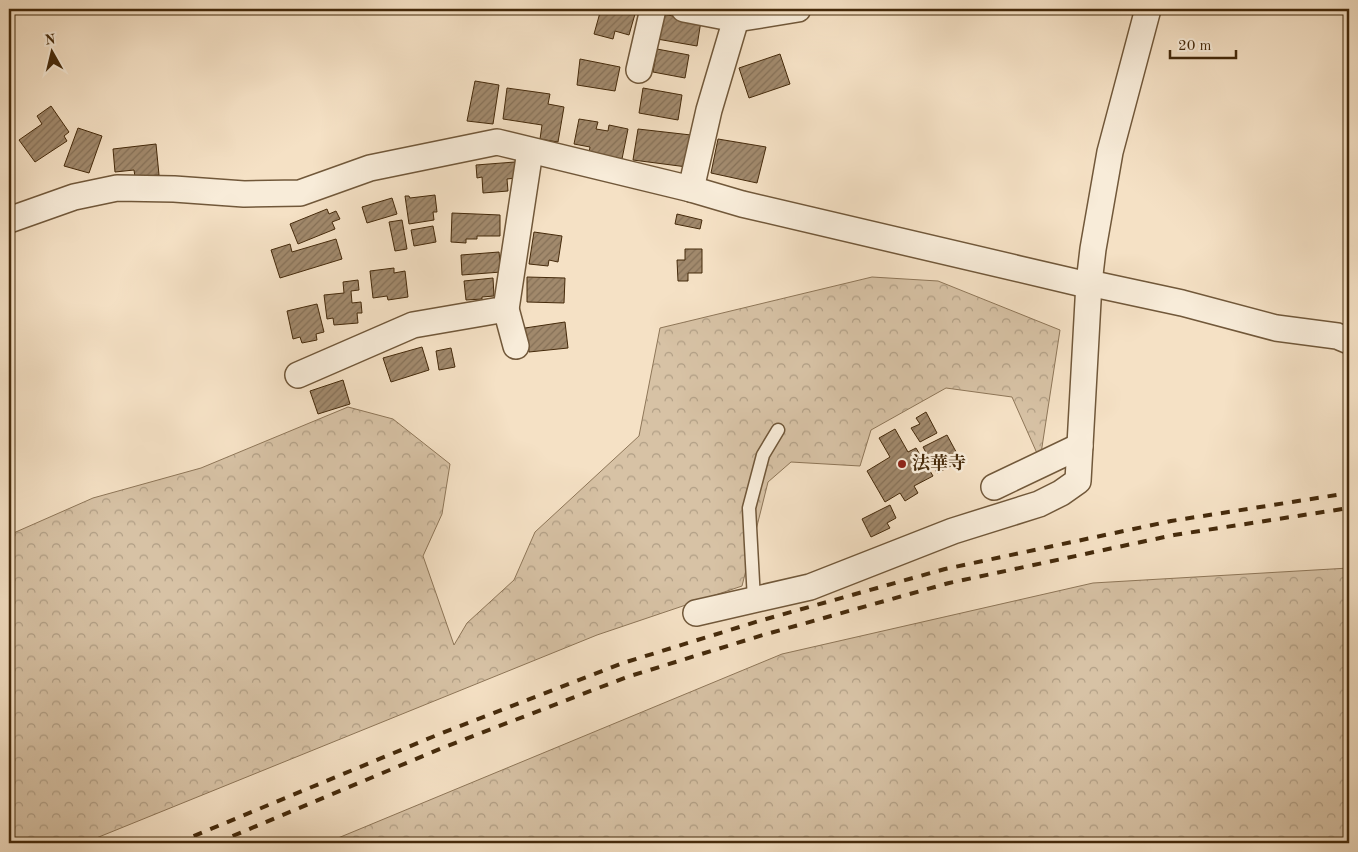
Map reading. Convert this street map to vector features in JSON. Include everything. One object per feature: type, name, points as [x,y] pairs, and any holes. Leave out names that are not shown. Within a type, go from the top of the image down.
[{"type":"street","points":[[639,70],[653,9]]},
{"type":"street","points":[[684,9],[737,14],[798,9]]},
{"type":"street","points":[[696,613],[810,587],[953,531],[1040,504],[1062,494],[1078,481],[1089,283],[1093,249],[1110,152],[1148,9]]},
{"type":"street","points":[[691,189],[709,110],[737,14]]},
{"type":"street","points":[[9,220],[74,197],[117,188],[174,189],[244,194],[300,192],[370,168],[497,142],[691,189],[742,204],[1079,283],[1089,283],[1182,304],[1276,328],[1338,336],[1349,340]]},
{"type":"street","points":[[516,346],[506,309],[530,151]]},
{"type":"street","points":[[298,375],[413,325],[506,309]]},
{"type":"street","points":[[994,487],[1080,446]]},
{"type":"lane","points":[[754,600],[750,508],[763,455],[778,430]]},
{"type":"green space","points":[[872,277],[938,281],[1060,330],[1040,460],[1012,397],[946,388],[871,430],[860,466],[791,462],[768,482],[742,586],[597,635],[84,843],[9,843],[9,535],[93,498],[201,468],[348,407],[393,419],[450,464],[442,514],[423,556],[454,645],[467,623],[514,580],[535,532],[639,436],[660,328]]},
{"type":"green space","points":[[1349,568],[1349,843],[326,843],[782,654],[1093,583]]},
{"type":"building","points":[[601,9],[614,9],[635,14],[629,35],[615,31],[613,39],[594,34]]},
{"type":"building","points":[[662,14],[701,21],[697,46],[657,39]]},
{"type":"building","points":[[657,49],[689,55],[685,78],[653,72]]},
{"type":"building","points":[[780,54],[790,84],[749,98],[739,68]]},
{"type":"building","points":[[580,59],[620,67],[615,91],[577,85]]},
{"type":"building","points":[[475,81],[499,85],[493,124],[467,121]]},
{"type":"building","points":[[507,88],[550,94],[548,104],[564,107],[558,142],[540,139],[542,125],[503,119]]},
{"type":"building","points":[[643,88],[682,95],[678,120],[639,113]]},
{"type":"building","points":[[51,106],[69,132],[64,136],[67,141],[35,162],[19,140],[42,124],[37,116]]},
{"type":"building","points":[[579,119],[598,122],[596,129],[608,131],[609,125],[628,129],[622,159],[589,153],[590,147],[574,144]]},
{"type":"building","points":[[78,128],[102,136],[89,173],[64,166]]},
{"type":"building","points":[[638,129],[691,135],[687,167],[633,160]]},
{"type":"building","points":[[718,139],[766,147],[757,183],[711,173]]},
{"type":"building","points":[[156,144],[159,175],[135,177],[134,170],[115,172],[113,149]]},
{"type":"building","points":[[515,162],[516,178],[507,179],[508,191],[483,193],[482,177],[477,178],[476,165]]},
{"type":"building","points":[[435,195],[437,212],[433,212],[434,220],[409,224],[405,196],[410,198]]},
{"type":"building","points":[[392,198],[397,214],[367,223],[362,207]]},
{"type":"building","points":[[327,209],[329,214],[336,211],[340,219],[332,222],[335,229],[298,244],[290,224]]},
{"type":"building","points":[[452,213],[500,215],[500,236],[477,236],[477,239],[466,239],[466,243],[451,242]]},
{"type":"building","points":[[677,214],[702,220],[700,229],[675,224]]},
{"type":"building","points":[[402,220],[407,249],[395,251],[389,222]]},
{"type":"building","points":[[433,226],[436,242],[414,246],[411,230]]},
{"type":"building","points":[[534,232],[562,236],[558,262],[549,260],[548,266],[529,264]]},
{"type":"building","points":[[336,239],[342,259],[280,278],[271,250],[290,244],[292,252]]},
{"type":"building","points":[[685,249],[702,249],[702,273],[688,273],[688,281],[678,281],[677,260],[685,260]]},
{"type":"building","points":[[499,252],[501,272],[462,275],[461,255]]},
{"type":"building","points":[[394,268],[394,273],[405,271],[408,297],[388,300],[387,296],[373,298],[370,271]]},
{"type":"building","points":[[527,277],[565,278],[564,303],[527,302]]},
{"type":"building","points":[[493,278],[494,296],[466,300],[464,281]]},
{"type":"building","points":[[358,280],[359,290],[351,291],[352,303],[361,302],[362,313],[357,313],[358,323],[334,325],[333,318],[327,319],[324,295],[344,293],[343,282]]},
{"type":"building","points":[[317,304],[324,332],[316,334],[317,340],[302,343],[300,337],[293,339],[287,311]]},
{"type":"building","points":[[565,322],[568,348],[529,352],[525,328]]},
{"type":"building","points":[[422,347],[429,370],[391,382],[383,358]]},
{"type":"building","points":[[451,348],[455,367],[439,370],[436,351]]},
{"type":"building","points":[[343,380],[350,404],[318,414],[310,391]]},
{"type":"building","points":[[926,412],[937,433],[920,442],[911,428],[920,424],[916,418]]},
{"type":"building","name":"法華寺","points":[[895,429],[908,452],[916,448],[933,476],[914,486],[918,493],[905,501],[900,493],[885,502],[867,471],[890,457],[879,438]]},
{"type":"building","points":[[947,435],[961,461],[937,473],[923,447]]},
{"type":"building","points":[[890,505],[896,518],[887,523],[890,528],[871,537],[862,519]]},
{"type":"railway","points":[[177,843],[437,735],[623,663],[759,621],[945,569],[1171,521],[1349,493]]},
{"type":"railway","points":[[216,843],[442,748],[627,677],[763,635],[949,583],[1174,535],[1349,508]]},
{"type":"place","name":"法華寺","points":[[902,464]]}]
